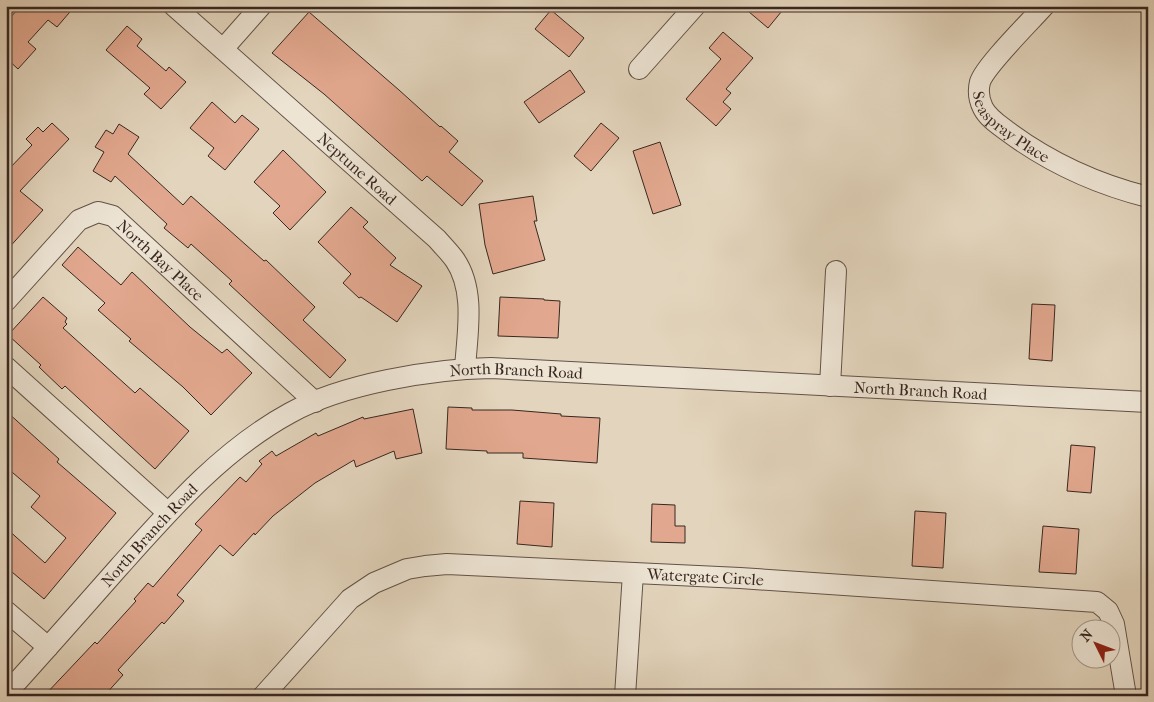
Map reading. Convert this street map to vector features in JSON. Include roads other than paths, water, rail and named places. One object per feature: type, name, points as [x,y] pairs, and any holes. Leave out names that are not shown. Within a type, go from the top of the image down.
[{"type":"street","name":"Neptune Road","points":[[174,6],[437,239],[456,260],[469,302],[465,369]]},
{"type":"street","points":[[223,49],[261,6]]},
{"type":"street","points":[[639,69],[695,6]]},
{"type":"street","name":"Seaspray Place","points":[[1044,6],[988,69],[980,81],[980,97],[983,108],[991,119],[1029,147],[1070,170],[1099,182],[1148,197]]},
{"type":"street","name":"North Bay Place","points":[[6,301],[79,220],[98,212],[113,216],[315,402]]},
{"type":"street","points":[[830,386],[836,271]]},
{"type":"street","points":[[6,367],[168,512]]},
{"type":"street","name":"North Branch Road","points":[[6,694],[168,512],[227,456],[247,439],[290,412],[343,392],[404,377],[465,369],[491,368],[1148,402]]},
{"type":"street","name":"Watergate Circle","points":[[263,696],[350,600],[374,583],[407,569],[447,564],[740,578],[1097,602],[1108,611],[1114,624],[1126,696]]},
{"type":"street","points":[[626,696],[633,573]]},
{"type":"street","points":[[6,611],[48,647]]}]
